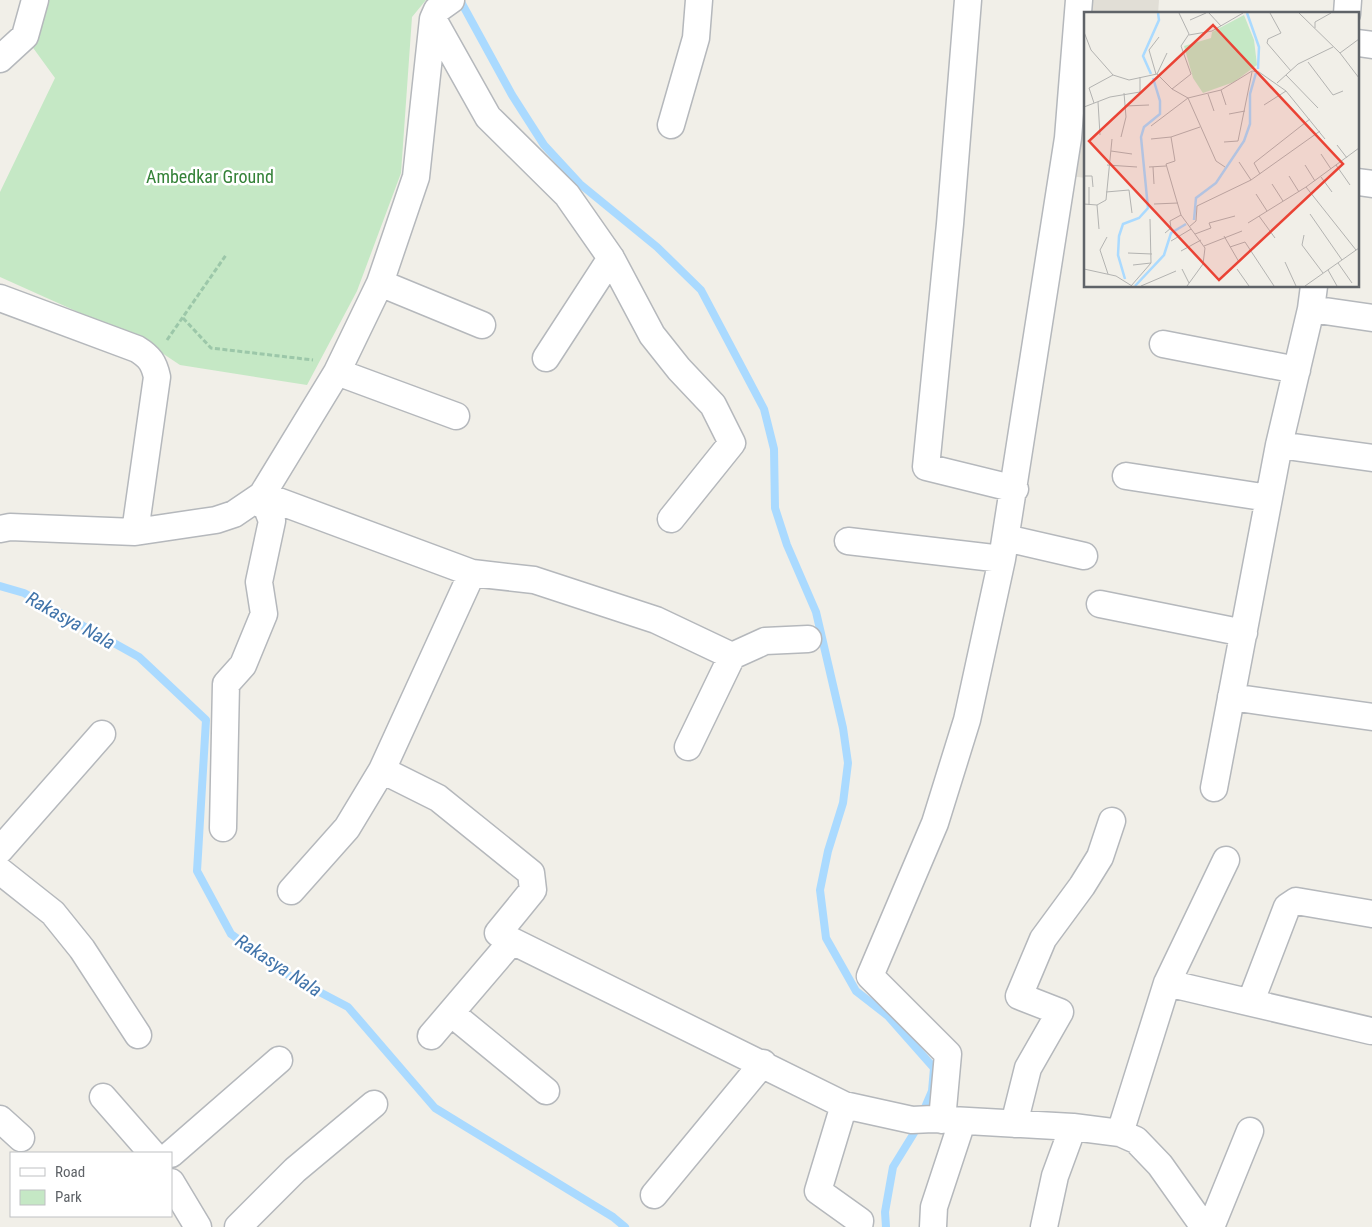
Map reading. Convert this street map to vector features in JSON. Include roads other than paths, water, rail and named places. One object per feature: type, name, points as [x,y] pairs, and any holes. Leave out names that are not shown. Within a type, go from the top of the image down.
[{"type":"street","points":[[0,59],[25,36],[35,0]]},
{"type":"street","points":[[671,125],[696,38],[699,0]]},
{"type":"street","points":[[968,0],[950,224],[926,468],[1014,489]]},
{"type":"street","points":[[933,1227],[937,1120],[948,1054],[870,976],[935,823],[967,720],[1004,549],[1068,138],[1079,0]]},
{"type":"street","points":[[443,7],[488,117],[567,195],[611,258],[652,335],[679,370],[713,405],[732,443],[671,518]]},
{"type":"street","points":[[0,529],[10,526],[135,532],[216,520],[234,514],[262,495],[339,368],[380,283],[416,177],[443,7]]},
{"type":"street","points":[[546,358],[611,258]]},
{"type":"street","points":[[380,283],[482,325]]},
{"type":"street","points":[[0,298],[137,349],[152,361],[157,377],[135,532]]},
{"type":"street","points":[[1214,788],[1279,445],[1313,298],[1372,318]]},
{"type":"street","points":[[1163,344],[1297,370]]},
{"type":"street","points":[[339,368],[456,416]]},
{"type":"street","points":[[1279,445],[1372,458]]},
{"type":"street","points":[[1126,476],[1269,498]]},
{"type":"street","points":[[262,495],[472,573],[534,580],[656,620],[732,656]]},
{"type":"street","points":[[223,828],[226,684],[243,665],[264,614],[259,582],[272,522],[262,495]]},
{"type":"street","points":[[848,541],[1004,549],[1084,556]]},
{"type":"street","points":[[291,891],[347,828],[382,770],[472,573]]},
{"type":"street","points":[[1100,604],[1244,633]]},
{"type":"street","points":[[688,747],[732,656],[765,642],[808,639]]},
{"type":"street","points":[[1231,697],[1372,717]]},
{"type":"street","points":[[0,850],[102,734]]},
{"type":"street","points":[[382,770],[438,798],[531,873],[533,890],[498,933],[512,941],[710,1039],[763,1063],[844,1105],[937,1120],[1073,1127],[1120,1133],[1136,1140],[1160,1165],[1204,1227]]},
{"type":"street","points":[[1014,1124],[1028,1068],[1060,1012],[1019,996],[1043,939],[1082,886],[1100,857],[1112,821]]},
{"type":"street","points":[[1120,1133],[1167,983],[1226,860]]},
{"type":"street","points":[[0,871],[53,913],[82,949],[138,1035]]},
{"type":"street","points":[[1251,1001],[1287,907],[1296,901],[1372,914]]},
{"type":"street","points":[[431,1036],[512,941]]},
{"type":"street","points":[[1167,983],[1251,1001],[1371,1031]]},
{"type":"street","points":[[451,1013],[546,1092]]},
{"type":"street","points":[[172,1153],[279,1060]]},
{"type":"street","points":[[654,1195],[763,1063]]},
{"type":"street","points":[[103,1096],[151,1152]]},
{"type":"street","points":[[238,1227],[294,1170],[374,1104]]},
{"type":"street","points":[[844,1105],[818,1191],[860,1221],[859,1227]]},
{"type":"street","points":[[0,1119],[21,1138]]},
{"type":"street","points":[[1044,1227],[1055,1176],[1073,1127]]},
{"type":"street","points":[[1210,1227],[1250,1131]]},
{"type":"street","points":[[172,1184],[198,1227]]},
{"type":"waterway","points":[[460,0],[512,95],[544,145],[580,184],[657,247],[701,290],[764,409],[774,449],[775,508],[787,545],[816,612],[843,728],[848,763],[843,803],[828,851],[820,890],[826,938],[856,991],[888,1016],[934,1068],[932,1091],[914,1133],[893,1167],[885,1212],[886,1227]]},
{"type":"waterway","name":"Rakasya Nala","points":[[0,586],[24,593],[139,657],[206,720],[197,871],[231,934],[291,977],[348,1007],[435,1108],[613,1217],[625,1227]]},
{"type":"park label","name":"Ambedkar Ground","points":[[210,177]]}]
